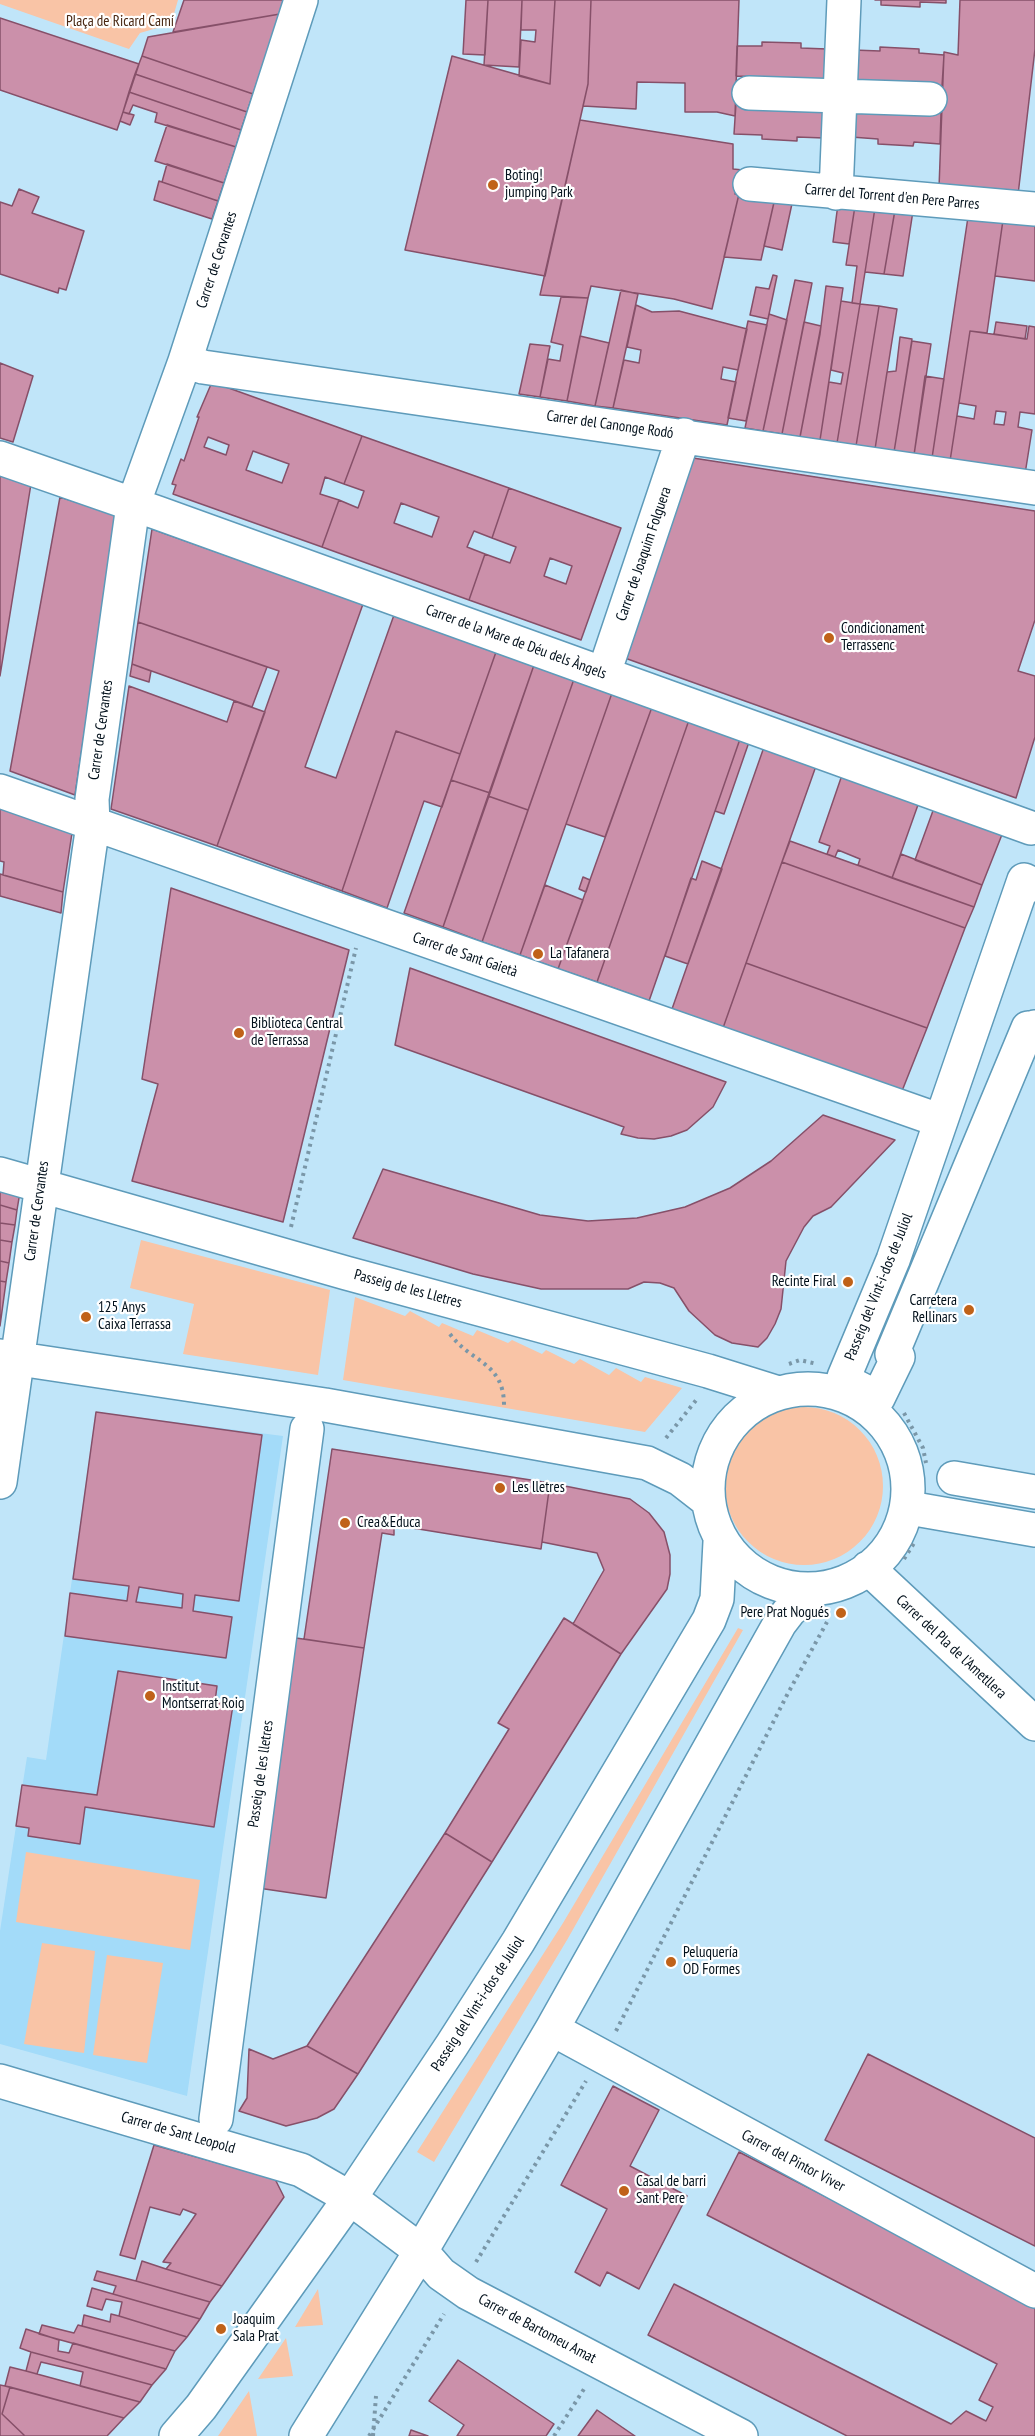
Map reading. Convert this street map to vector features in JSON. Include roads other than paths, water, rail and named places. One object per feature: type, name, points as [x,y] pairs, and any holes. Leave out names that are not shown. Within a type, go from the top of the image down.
[{"type":"street","name":"Carrer de Cervantes","points":[[0,1482],[9,1357],[41,1186],[93,825],[92,799],[133,505],[185,361],[301,0]]},
{"type":"street","points":[[836,193],[842,96],[844,0]]},
{"type":"street","points":[[749,93],[930,99]]},
{"type":"street","name":"Carrer del Torrent d'en Pere Parres","points":[[750,184],[1035,209]]},
{"type":"street","name":"Carrer del Canonge Rodó","points":[[185,361],[203,367],[684,435],[1035,488]]},
{"type":"street","name":"Carrer de Joaquim Folguera","points":[[604,673],[684,435]]},
{"type":"street","name":"Carrer de la Mare de Déu dels Àngels","points":[[0,458],[604,673],[1033,822]]},
{"type":"street","name":"Carrer de Sant Gaietà","points":[[0,791],[930,1117]]},
{"type":"street","name":"Passeig del Vint-i-dos de Juliol","points":[[811,1387],[844,1353],[884,1256],[1033,822]]},
{"type":"street","name":"Passeig del Vint-i-dos de Juliol","points":[[1035,885],[1024,880],[893,1260],[844,1377],[845,1381],[872,1396],[878,1398],[898,1357],[892,1354],[1028,1028],[1034,1030],[1035,1027]]},
{"type":"street","points":[[880,1418],[898,1382],[1035,1065]]},
{"type":"street","name":"Passeig de les Lletres","points":[[0,1174],[335,1270],[708,1371],[775,1392]]},
{"type":"street","points":[[9,1357],[325,1405],[646,1463],[680,1479],[707,1500]]},
{"type":"street","points":[[306,2436],[422,2252],[552,2029],[780,1623],[790,1610],[815,1590],[841,1582],[868,1568],[889,1547],[909,1508],[901,1451],[880,1418],[852,1397],[811,1387],[775,1392],[734,1423],[713,1457],[707,1500],[720,1542],[743,1569],[775,1586],[815,1590]]},
{"type":"street","name":"Passeig de les lletres","points":[[216,2119],[307,1429]]},
{"type":"street","points":[[954,1478],[1035,1492]]},
{"type":"street","points":[[909,1508],[1035,1530]]},
{"type":"street","name":"Passeig del Vint-i-dos de Juliol","points":[[176,2436],[201,2407],[350,2198],[518,1942],[709,1620],[717,1599],[720,1542]]},
{"type":"street","name":"Carrer del Pla de l'Ametllera","points":[[868,1568],[1035,1724]]},
{"type":"street","name":"Carrer del Pintor Viver","points":[[552,2029],[1035,2291]]},
{"type":"street","name":"Carrer de Sant Leopold","points":[[0,2081],[301,2170],[350,2198]]},
{"type":"street","name":"Carrer de Bartomeu Amat","points":[[350,2198],[422,2252],[441,2274],[468,2293],[741,2436]]},
{"type":"place","name":"Boting! jumping Park","points":[[493,185]]},
{"type":"place","name":"Condicionament Terrassenc","points":[[829,638]]},
{"type":"place","name":"La Tafanera","points":[[538,954]]},
{"type":"place","name":"Biblioteca Central de Terrassa","points":[[239,1033]]},
{"type":"place","name":"Recinte Firal","points":[[848,1282]]},
{"type":"place","name":"Carretera Rellinars","points":[[969,1310]]},
{"type":"place","name":"125 Anys Caixa Terrassa","points":[[86,1317]]},
{"type":"place","name":"Les lletres","points":[[500,1488]]},
{"type":"place","name":"Crea&Educa","points":[[345,1523]]},
{"type":"place","name":"Pere Prat Nogués","points":[[841,1613]]},
{"type":"place","name":"Institut Montserrat Roig","points":[[150,1696]]},
{"type":"place","name":"Peluquería OD Formes","points":[[671,1962]]},
{"type":"place","name":"Casal de barri Sant Pere","points":[[624,2191]]},
{"type":"place","name":"Joaquim Sala Prat","points":[[221,2329]]},
{"type":"park label","name":"Plaça de Ricard Camí","points":[[120,22]]}]
